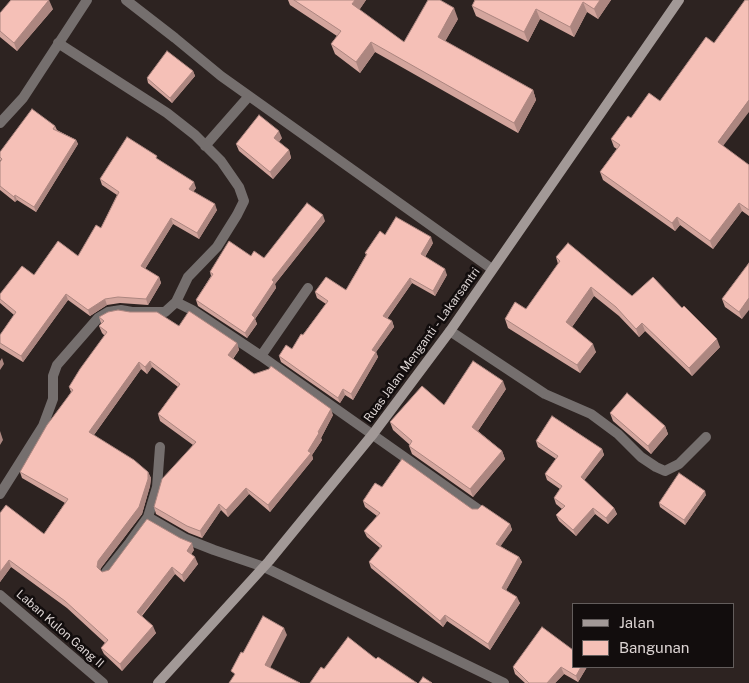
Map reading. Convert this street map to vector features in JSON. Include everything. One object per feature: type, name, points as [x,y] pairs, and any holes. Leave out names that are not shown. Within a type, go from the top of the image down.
[{"type":"main road","name":"Ruas Jalan Menganti - Lakarsantri","points":[[158,683],[264,567],[373,434],[450,331],[679,0]]},
{"type":"street","points":[[0,123],[23,98],[87,0]]},
{"type":"street","points":[[126,0],[221,76],[492,269]]},
{"type":"street","points":[[0,494],[43,426],[53,399],[53,376],[57,365],[98,318],[108,312],[121,310],[165,312],[176,302],[188,277],[217,247],[244,201],[239,187],[221,161],[195,135],[167,113],[58,43]]},
{"type":"street","points":[[205,146],[249,96]]},
{"type":"street","points":[[261,356],[308,288]]},
{"type":"street","points":[[176,302],[192,310],[261,356],[478,509]]},
{"type":"street","points":[[450,331],[545,394],[591,414],[618,434],[641,457],[665,471],[679,464],[706,437]]},
{"type":"street","points":[[106,572],[148,517],[157,487],[160,447]]},
{"type":"street","points":[[148,517],[186,539],[264,567],[504,683]]},
{"type":"street","name":"Laban Kulon Gang II","points":[[0,595],[103,683]]},
{"type":"building","points":[[11,0],[49,0],[14,43],[0,31],[0,13]]},
{"type":"building","points":[[294,0],[355,0],[352,4],[404,42],[428,0],[440,0],[454,8],[438,37],[533,90],[514,123],[371,42],[356,62],[331,44],[341,31]]},
{"type":"building","points":[[475,0],[600,0],[594,9],[583,2],[570,27],[536,9],[524,32],[472,6]]},
{"type":"building","points":[[745,0],[749,0],[749,100],[718,142],[749,165],[749,210],[739,203],[710,241],[677,217],[672,223],[600,172],[620,145],[611,139],[628,116],[631,118],[649,93],[660,101],[706,37],[714,43]]},
{"type":"building","points":[[167,51],[193,71],[170,98],[147,78]]},
{"type":"building","points":[[32,109],[55,126],[53,129],[76,140],[34,207],[15,195],[14,197],[0,186],[0,162],[2,159],[0,152]]},
{"type":"building","points":[[259,115],[279,131],[274,138],[289,150],[270,172],[236,144]]},
{"type":"building","points":[[127,137],[194,182],[189,189],[215,204],[197,233],[171,218],[141,266],[159,277],[146,299],[118,297],[105,299],[88,310],[66,294],[21,356],[0,343],[0,335],[16,312],[0,299],[0,294],[22,266],[34,275],[58,241],[78,256],[96,225],[101,228],[119,192],[100,179]]},
{"type":"building","points":[[307,203],[323,215],[272,280],[274,282],[252,315],[255,318],[245,333],[196,300],[213,274],[210,272],[229,241],[251,256],[254,251],[264,258]]},
{"type":"building","points":[[396,217],[431,237],[421,254],[445,269],[433,291],[410,278],[383,316],[392,321],[372,350],[376,352],[351,394],[343,389],[338,398],[279,356],[286,345],[292,349],[301,334],[303,335],[328,301],[315,292],[326,277],[346,290],[367,254],[365,253],[380,231],[385,235]]},
{"type":"building","points":[[568,243],[632,296],[653,277],[682,308],[684,306],[717,339],[689,368],[642,323],[636,329],[616,307],[591,287],[566,322],[593,344],[577,365],[505,319],[515,302],[526,309],[560,261],[556,257]]},
{"type":"building","points":[[749,263],[749,298],[739,312],[722,299]]},
{"type":"building","points":[[118,310],[157,312],[179,326],[189,311],[237,343],[228,355],[254,374],[269,369],[271,366],[331,409],[308,451],[311,453],[268,505],[246,488],[226,510],[219,504],[200,531],[187,526],[154,507],[162,479],[196,442],[158,414],[180,384],[150,361],[145,367],[139,362],[89,432],[134,460],[148,472],[148,479],[139,507],[98,561],[97,567],[102,572],[109,570],[147,519],[192,543],[187,551],[195,557],[182,575],[172,567],[137,612],[153,626],[120,664],[101,648],[108,640],[65,601],[9,560],[0,572],[0,513],[6,505],[44,534],[68,499],[20,472],[47,425],[73,390],[69,387],[80,369],[107,332],[99,326],[104,321],[99,317],[108,312]]},
{"type":"building","points":[[473,361],[503,381],[472,427],[502,451],[470,489],[409,446],[412,441],[390,422],[422,386],[444,405]]},
{"type":"building","points":[[627,393],[665,426],[648,446],[610,413]]},
{"type":"building","points":[[552,416],[602,449],[581,477],[614,508],[606,518],[593,508],[573,530],[556,515],[565,506],[554,498],[562,486],[545,474],[558,456],[536,441]]},
{"type":"building","points":[[402,459],[472,509],[478,509],[482,505],[510,524],[496,544],[519,557],[502,588],[517,597],[488,644],[445,615],[440,621],[369,562],[382,546],[364,531],[380,513],[363,501],[375,483],[382,487]]},
{"type":"building","points":[[679,473],[705,491],[684,520],[659,503]]},
{"type":"building","points":[[263,616],[284,628],[265,665],[300,683],[229,683],[235,674],[231,671]]},
{"type":"building","points":[[542,627],[572,649],[572,668],[580,668],[576,676],[561,667],[547,683],[529,683],[513,667]]},
{"type":"building","points":[[348,637],[376,659],[378,657],[417,683],[310,683],[321,667],[324,669]]},
{"type":"building","points":[[423,677],[432,683],[419,683]]}]
